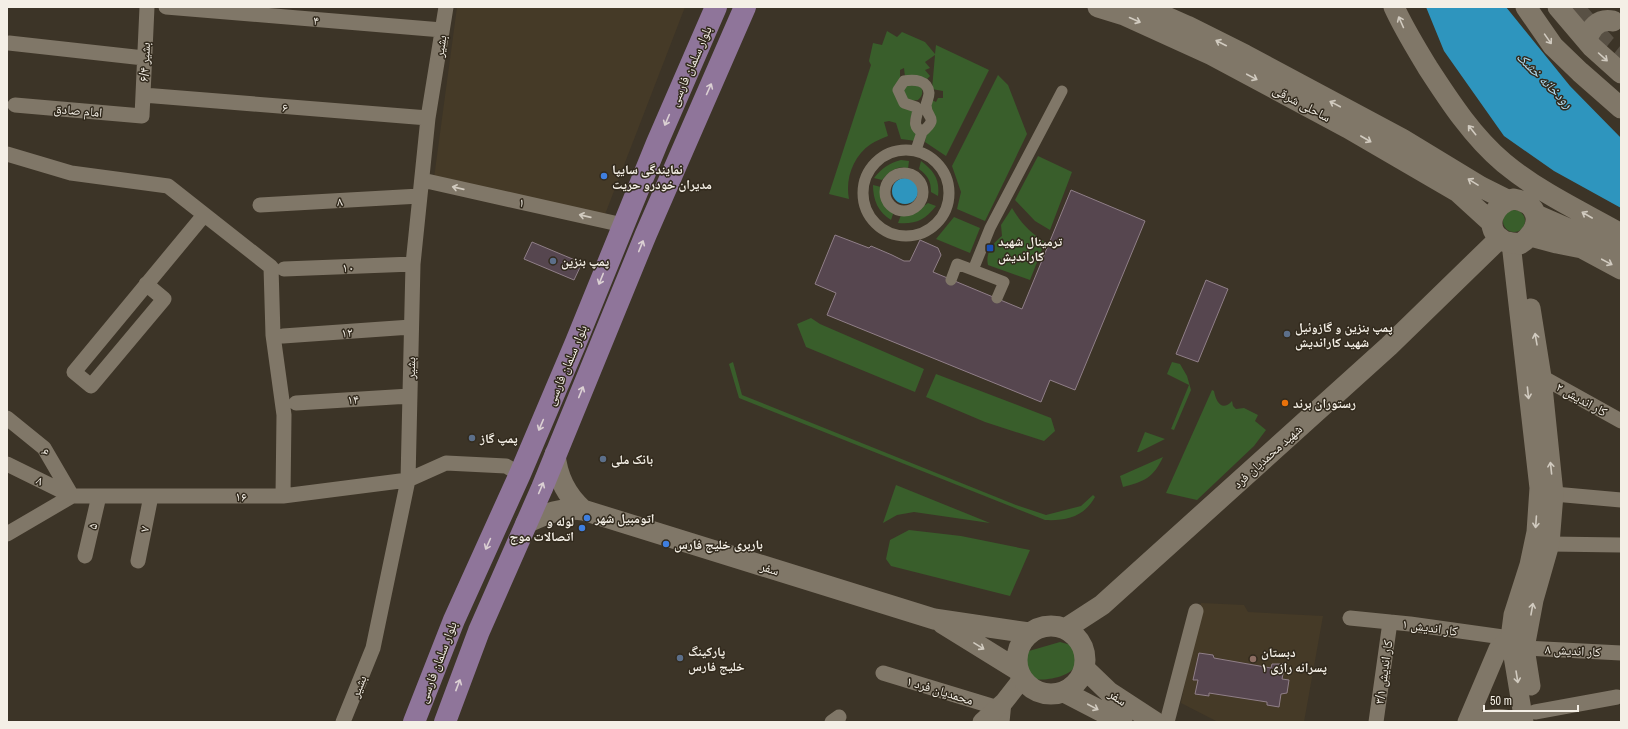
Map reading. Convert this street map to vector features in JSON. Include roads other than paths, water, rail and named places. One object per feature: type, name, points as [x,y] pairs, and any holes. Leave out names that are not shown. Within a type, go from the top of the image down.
[{"type":"main road","name":"بلوار سلمان فارسی","points":[[414,722],[454,620],[520,474],[576,342],[623,225],[716,7]]},
{"type":"main road","name":"بلوار سلمان فارسی","points":[[445,722],[479,631],[526,523],[646,234],[745,7]]},
{"type":"main road","name":"ساحلی شرقی","points":[[1098,7],[1124,15],[1212,55],[1348,128],[1458,192],[1511,237],[1582,248],[1621,269]]},
{"type":"main road","name":"ساحلی شرقی","points":[[1144,7],[1187,26],[1244,55],[1402,139],[1481,187],[1507,200]]},
{"type":"main road","points":[[1394,7],[1403,27],[1452,106],[1477,136],[1503,162],[1529,181],[1621,234]]},
{"type":"main road","points":[[1526,7],[1553,46],[1621,108]]},
{"type":"main road","points":[[1558,7],[1587,41],[1621,73]]},
{"type":"main road","points":[[1573,25],[1580,24],[1588,20],[1594,14],[1597,7]]},
{"type":"main road","points":[[1587,41],[1589,32],[1594,26],[1600,22],[1612,19]]},
{"type":"main road","points":[[1536,215],[1535,230],[1511,237],[1493,216],[1496,209],[1507,200],[1521,200],[1528,204],[1536,215],[1621,252]]},
{"type":"main road","name":"شهید محمدیان فرد","points":[[1102,605],[1511,237]]},
{"type":"main road","name":"سفر","points":[[555,454],[556,465],[568,494],[583,510]]},
{"type":"main road","name":"سفر","points":[[526,523],[559,510],[571,508],[583,510],[934,618],[1029,633]]},
{"type":"main road","points":[[1066,629],[1102,605]]},
{"type":"main road","points":[[1081,644],[1102,605]]},
{"type":"main road","name":"سفر","points":[[934,618],[1020,674]]},
{"type":"main road","points":[[1056,626],[1066,629],[1075,635],[1081,644],[1085,656],[1084,668],[1077,682],[1064,692],[1045,694],[1036,691],[1028,686],[1020,674],[1016,658],[1019,646],[1029,633],[1037,628],[1056,626]]},
{"type":"main road","name":"سفر","points":[[1084,668],[1109,692],[1155,722]]},
{"type":"main road","name":"سفر","points":[[1064,692],[1122,722]]},
{"type":"street","name":"بشیر ۶/۴","points":[[142,116],[147,7]]},
{"type":"street","name":"۴","points":[[166,7],[442,30]]},
{"type":"street","name":"بشیر","points":[[343,722],[373,648],[408,480],[413,264],[428,118],[446,7]]},
{"type":"street","points":[[10,43],[144,58]]},
{"type":"street","points":[[916,150],[922,132],[932,120],[927,112],[926,105],[929,91],[927,86],[921,82],[915,80],[904,81],[898,90],[904,103],[916,107],[918,110],[915,124],[917,129],[922,132]]},
{"type":"street","points":[[973,270],[990,228],[1062,91]]},
{"type":"street","name":"۶","points":[[143,95],[428,118]]},
{"type":"street","name":"امام صادق","points":[[15,104],[142,116]]},
{"type":"street","points":[[916,150],[929,156],[942,172],[948,185],[948,199],[946,207],[933,226],[919,234],[909,236],[885,231],[874,222],[864,202],[863,188],[868,171],[877,160],[892,152],[916,150]]},
{"type":"street","points":[[7,154],[72,174],[168,186],[271,267],[273,335],[284,415],[283,496]]},
{"type":"street","name":"۱","points":[[422,180],[623,225]]},
{"type":"street","name":"۸","points":[[260,205],[420,196]]},
{"type":"street","points":[[146,284],[164,298],[92,386],[74,372],[146,284],[204,215]]},
{"type":"street","points":[[1511,237],[1542,377],[1554,494],[1550,544],[1534,600],[1518,643]]},
{"type":"street","points":[[1511,237],[1539,488],[1536,532],[1529,565],[1513,615],[1532,719],[1617,697]]},
{"type":"street","name":"۱۰","points":[[284,269],[413,264]]},
{"type":"street","points":[[951,280],[957,264],[1004,282],[997,298]]},
{"type":"street","name":"۱۲","points":[[284,336],[411,328]]},
{"type":"street","name":"۲ کار اندیش","points":[[1542,377],[1621,421]]},
{"type":"street","name":"۱۴","points":[[296,403],[410,396]]},
{"type":"street","name":"۶","points":[[7,418],[44,448],[72,496]]},
{"type":"street","name":"۱۶","points":[[72,496],[283,496],[408,480],[446,463],[506,466],[520,474]]},
{"type":"street","name":"۸","points":[[7,464],[72,496]]},
{"type":"street","points":[[1554,494],[1621,500]]},
{"type":"street","points":[[7,534],[72,496]]},
{"type":"street","name":"۵","points":[[85,556],[99,496]]},
{"type":"street","name":"۷","points":[[138,561],[151,496]]},
{"type":"street","points":[[1550,544],[1621,545]]},
{"type":"street","points":[[1167,722],[1196,611]]},
{"type":"street","name":"۱ کار اندیش","points":[[1350,618],[1390,622],[1518,643]]},
{"type":"street","name":"۳/۱ کار اندیش","points":[[1376,722],[1390,622]]},
{"type":"street","points":[[1468,722],[1498,649],[1518,643]]},
{"type":"street","name":"۸ کار اندیش","points":[[1518,643],[1621,653]]},
{"type":"street","name":"۱ محمدیان فرد","points":[[883,673],[1001,710]]},
{"type":"street","points":[[982,722],[1001,710],[1020,674]]},
{"type":"street","points":[[1480,722],[1499,718],[1517,722]]},
{"type":"water","name":"رودخانه خشک","points":[[1426,7],[1506,7],[1570,86],[1621,138],[1621,208],[1554,171],[1504,136],[1444,51]]},
{"type":"water","points":[[905,178],[914,182],[918,191],[914,200],[905,204],[896,200],[892,191],[896,182]]},
{"type":"tunnel","points":[[1573,7],[1606,45],[1621,57]]},
{"type":"place","name":"نمایندگی سایپا مدیران خودرو حریت","points":[[604,176]]},
{"type":"place","name":"ترمینال شهید کاراندیش","points":[[990,248]]},
{"type":"place","name":"پمپ بنزین","points":[[553,261]]},
{"type":"place","name":"پمپ بنزین و گازوئیل شهید کاراندیش","points":[[1287,334]]},
{"type":"place","name":"رستوران برند","points":[[1285,403]]},
{"type":"place","name":"پمپ گاز","points":[[472,438]]},
{"type":"place","name":"بانک ملی","points":[[603,459]]},
{"type":"place","name":"اتومبیل شهر","points":[[587,518]]},
{"type":"place","name":"لوله و اتصالات موج","points":[[582,528]]},
{"type":"place","name":"باربری خلیج فارس","points":[[666,544]]},
{"type":"place","name":"پارکینگ خلیج فارس","points":[[680,658]]},
{"type":"place","name":"دبستان پسرانه رازی ۱","points":[[1253,659]]}]
